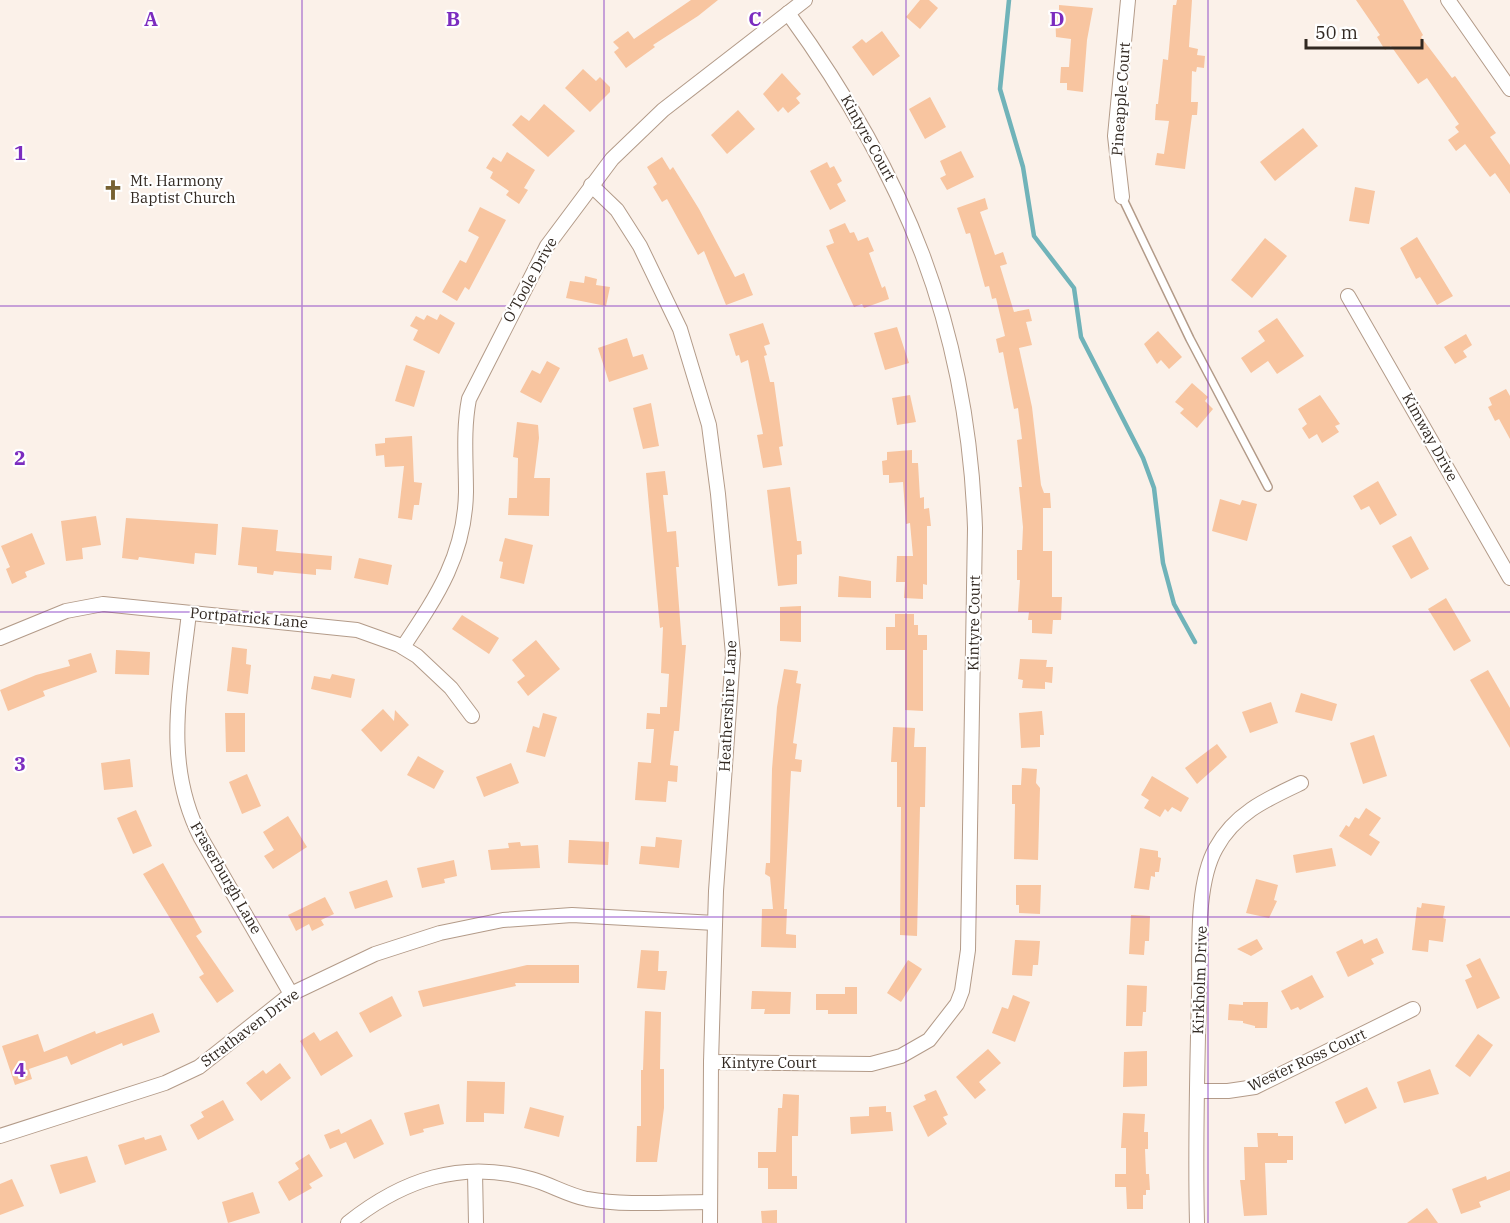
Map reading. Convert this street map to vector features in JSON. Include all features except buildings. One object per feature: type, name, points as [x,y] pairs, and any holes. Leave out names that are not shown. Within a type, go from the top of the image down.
[{"type":"street","name":"O'Toole Drive","points":[[403,647],[440,591],[459,541],[466,492],[465,420],[471,394],[548,246],[612,159],[663,110],[805,0]]},
{"type":"street","name":"Pineapple Court","points":[[1122,197],[1115,136],[1128,0]]},
{"type":"street","points":[[1448,0],[1510,89]]},
{"type":"street","name":"Kintyre Court","points":[[711,1062],[871,1064],[901,1056],[929,1040],[957,1005],[962,991],[968,950],[975,528],[971,465],[954,360],[937,294],[896,189],[844,93],[788,13]]},
{"type":"street","name":"Heathershire Lane","points":[[591,185],[617,210],[640,246],[667,297],[690,356],[709,424],[733,654],[715,922],[710,1223]]},
{"type":"street","name":"Kimway Drive","points":[[1348,296],[1510,578]]},
{"type":"street","name":"Portpatrick Lane","points":[[0,638],[66,611],[103,604],[340,627],[357,630],[403,647],[435,672],[472,716]]},
{"type":"street","name":"Fraserburgh Lane","points":[[189,613],[176,743],[186,805],[201,838],[291,994]]},
{"type":"street","name":"Kirkholm Drive","points":[[1197,1223],[1197,1091],[1202,921],[1210,861],[1234,822],[1250,809],[1301,783]]},
{"type":"street","name":"Strathaven Drive","points":[[0,1136],[135,1094],[199,1066],[291,994],[353,964],[440,933],[503,920],[572,915],[715,922]]},
{"type":"street","name":"Wester Ross Court","points":[[1197,1091],[1228,1091],[1255,1087],[1413,1009]]},
{"type":"street","points":[[475,1172],[476,1223]]},
{"type":"street","points":[[348,1223],[375,1201],[414,1182],[453,1173],[501,1173],[531,1179],[584,1199],[619,1203],[710,1202]]},
{"type":"lane","points":[[1122,197],[1190,339],[1268,487]]},
{"type":"waterway","points":[[1009,0],[1000,89],[1023,167],[1034,236],[1074,288],[1081,337],[1143,458],[1154,488],[1163,563],[1174,604],[1195,642]]},
{"type":"place","name":"Mt. Harmony Baptist Church","points":[[113,190]]}]
